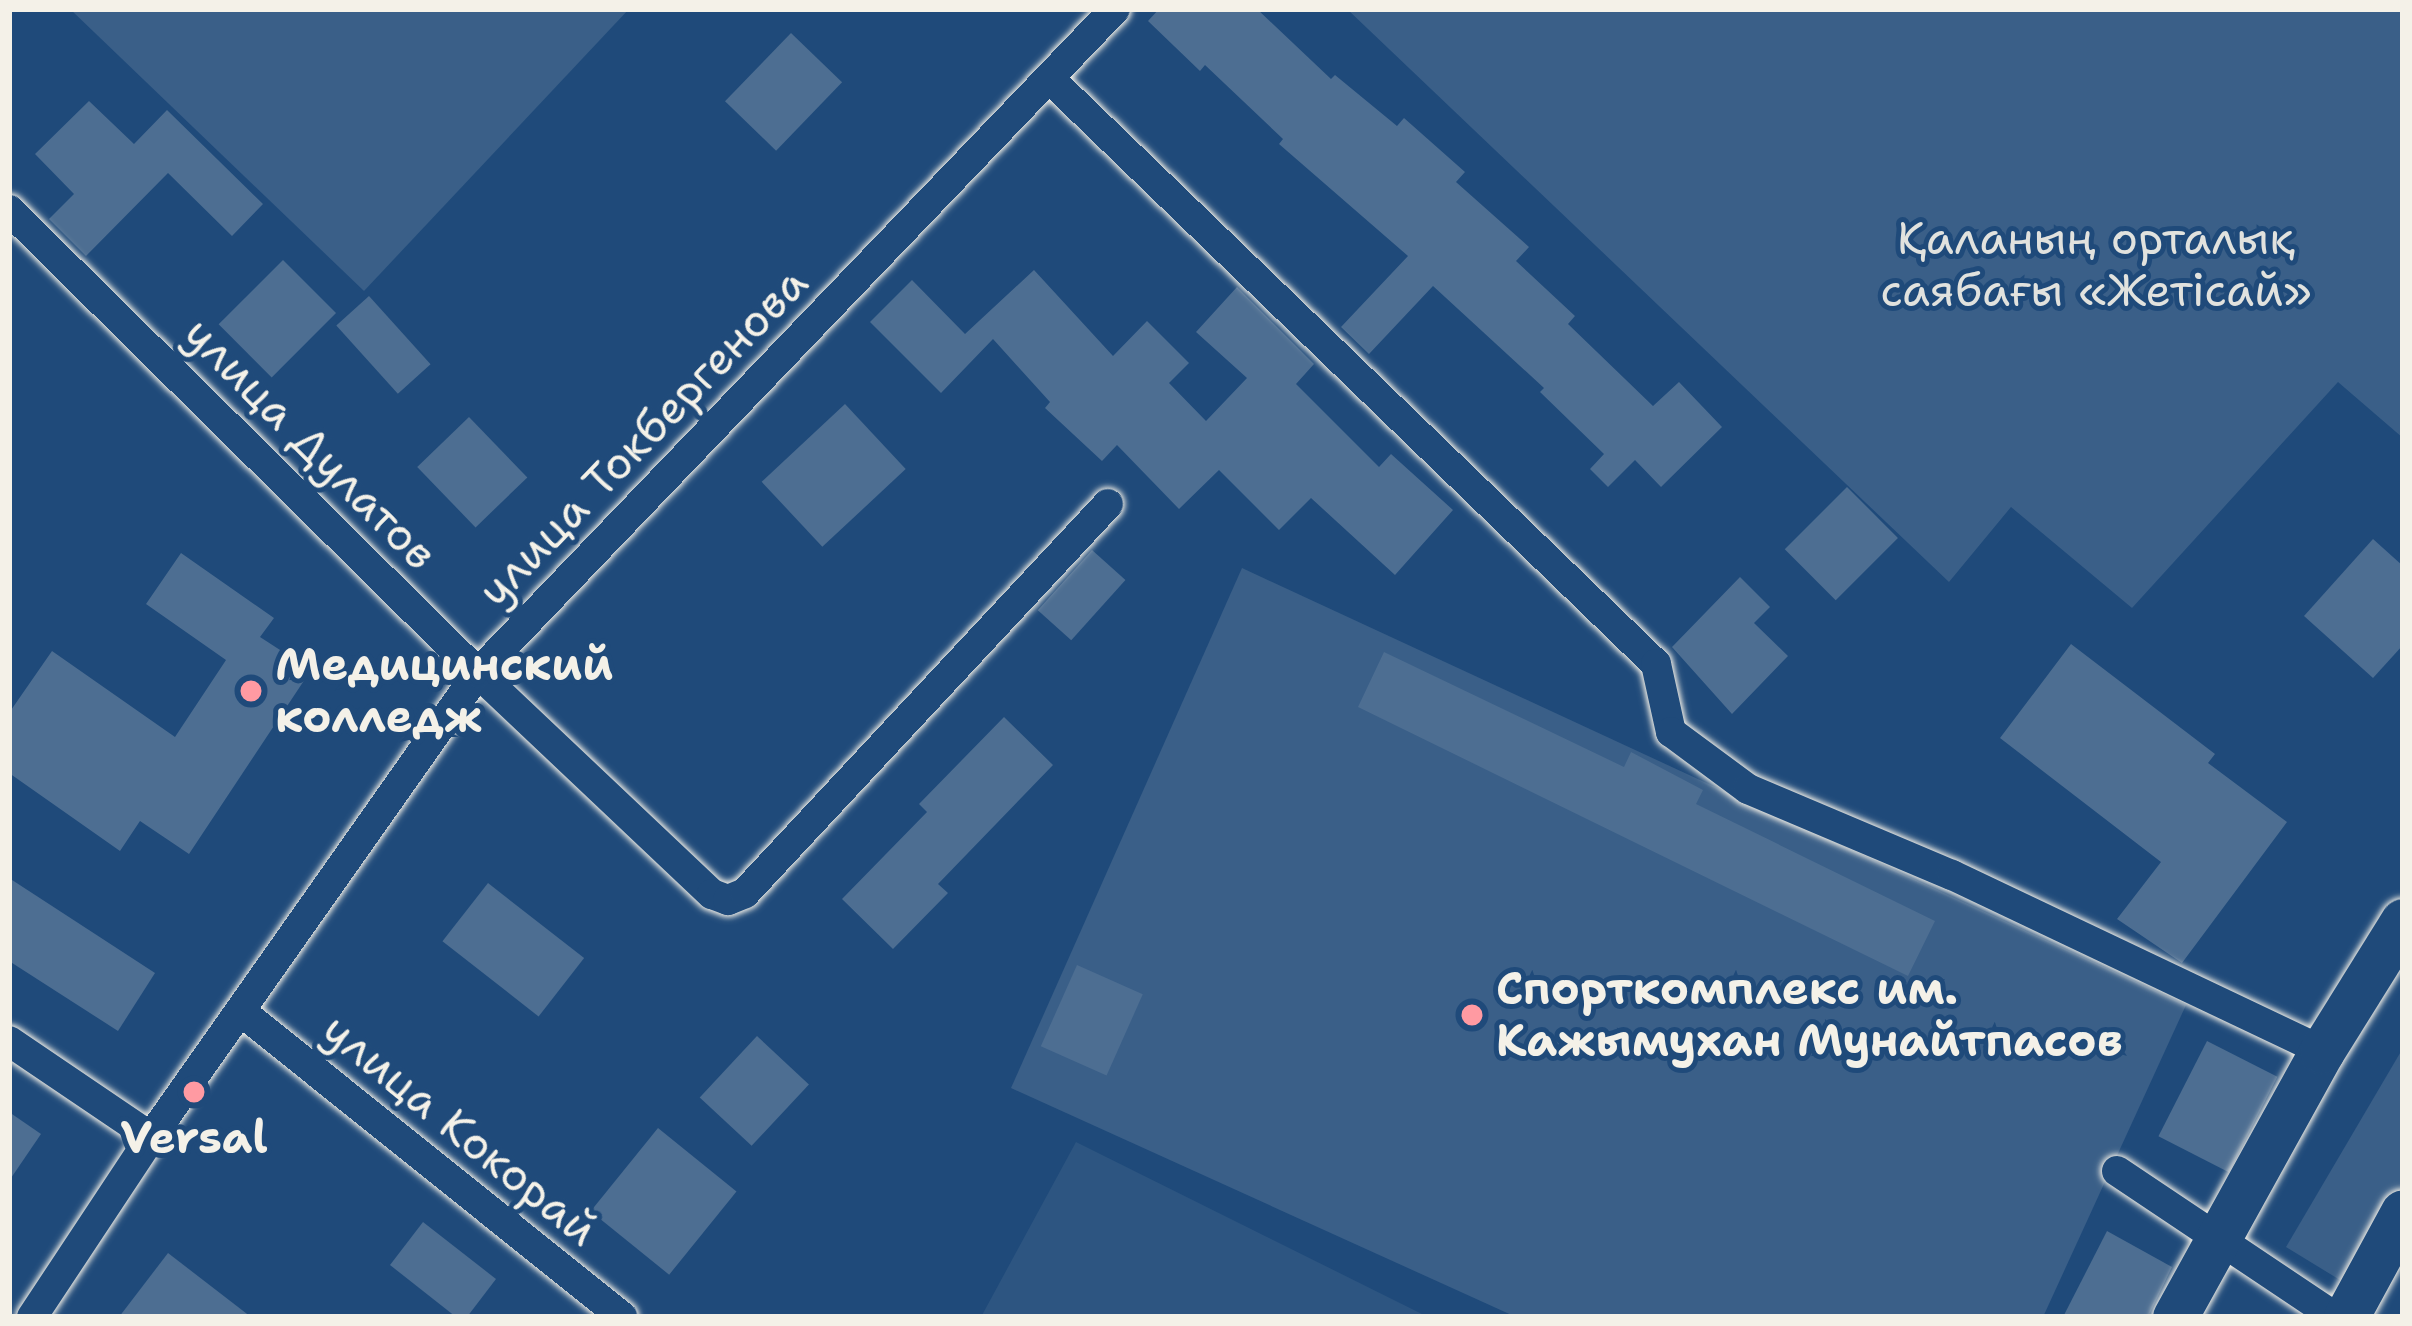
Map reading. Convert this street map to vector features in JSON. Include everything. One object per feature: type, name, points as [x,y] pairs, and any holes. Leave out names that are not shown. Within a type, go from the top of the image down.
[{"type":"street","name":"улица Токбергенова","points":[[32,1317],[151,1137],[478,673],[1115,9]]},
{"type":"street","points":[[1050,79],[1656,664],[1671,731],[1748,789],[1952,875],[2322,1051]]},
{"type":"street","name":"улица Дулатов","points":[[9,210],[478,673],[712,894],[728,900],[745,893],[1108,504]]},
{"type":"street","points":[[2175,1317],[2322,1051],[2403,921]]},
{"type":"street","name":"улица Кокорай","points":[[242,1013],[622,1317]]},
{"type":"street","points":[[9,1041],[151,1137]]},
{"type":"street","points":[[2117,1171],[2218,1243],[2335,1317]]},
{"type":"street","points":[[2345,1317],[2403,1212]]},
{"type":"shaded area","points":[[1076,1142],[1428,1317],[981,1317]]},
{"type":"green space","points":[[70,9],[629,9],[364,291]]},
{"type":"green space","name":"Қаланың орталық саябағы «Жетісай»","points":[[1347,9],[2403,9],[2403,438],[2338,382],[2132,608],[2011,507],[1949,582]]},
{"type":"green space","points":[[1242,568],[2186,1005],[2043,1317],[1516,1317],[1011,1088]]},
{"type":"green space","points":[[2403,1048],[2403,1255],[2376,1302],[2286,1247]]},
{"type":"building","points":[[1159,9],[1257,9],[1331,79],[1335,75],[1397,126],[1404,118],[1465,172],[1456,182],[1529,247],[1516,261],[1575,316],[1568,324],[1653,406],[1679,382],[1722,427],[1661,487],[1635,460],[1608,487],[1590,469],[1604,454],[1540,392],[1544,388],[1433,286],[1369,354],[1341,327],[1408,256],[1279,144],[1283,139],[1205,65],[1200,71],[1148,21]]},
{"type":"building","points":[[791,33],[842,82],[776,151],[725,101]]},
{"type":"building","points":[[89,101],[134,144],[167,110],[263,204],[232,236],[168,173],[86,256],[49,219],[74,194],[35,154]]},
{"type":"building","points":[[283,260],[336,313],[272,377],[219,324]]},
{"type":"building","points":[[1034,270],[1113,356],[1147,321],[1189,363],[1169,383],[1206,421],[1247,378],[1196,332],[1237,287],[1314,364],[1296,384],[1379,467],[1391,454],[1453,510],[1395,575],[1311,498],[1279,530],[1219,470],[1179,509],[1117,445],[1102,461],[1045,408],[1050,402],[993,339],[941,393],[870,322],[912,280],[965,334]]},
{"type":"building","points":[[369,296],[431,364],[398,394],[336,325]]},
{"type":"building","points":[[845,404],[906,469],[822,547],[762,482]]},
{"type":"building","points":[[469,417],[527,477],[476,527],[417,467]]},
{"type":"building","points":[[1847,487],[1898,538],[1836,600],[1785,549]]},
{"type":"building","points":[[2373,539],[2403,566],[2403,645],[2373,678],[2304,616]]},
{"type":"building","points":[[1092,550],[1125,580],[1071,640],[1038,610]]},
{"type":"building","name":"Медицинский колледж","points":[[181,553],[274,618],[260,637],[311,670],[189,854],[140,821],[120,851],[9,773],[9,713],[52,651],[175,737],[226,660],[146,604]]},
{"type":"building","points":[[1740,577],[1770,607],[1754,623],[1788,656],[1732,714],[1672,647]]},
{"type":"building","points":[[2071,644],[2215,754],[2208,763],[2287,822],[2182,963],[2117,919],[2161,862],[2000,738]]},
{"type":"building","points":[[1384,652],[1624,767],[1631,752],[1703,790],[1696,804],[1935,921],[1908,976],[1358,707]]},
{"type":"building","points":[[1004,717],[1053,765],[938,884],[948,893],[893,949],[842,899],[927,812],[919,804]]},
{"type":"building","points":[[9,878],[155,973],[118,1031],[9,961]]},
{"type":"building","points":[[488,883],[584,958],[539,1016],[442,941]]},
{"type":"building","points":[[1077,965],[1143,994],[1107,1076],[1041,1046]]},
{"type":"building","points":[[757,1036],[809,1084],[752,1146],[700,1097]]},
{"type":"building","points":[[2207,1041],[2277,1077],[2229,1172],[2158,1136]]},
{"type":"building","points":[[9,1112],[41,1134],[9,1181]]},
{"type":"building","points":[[658,1128],[736,1192],[669,1275],[591,1211]]},
{"type":"building","points":[[423,1222],[496,1279],[467,1317],[456,1317],[390,1265]]},
{"type":"building","points":[[2107,1231],[2172,1267],[2148,1317],[2063,1317]]},
{"type":"building","points":[[168,1253],[251,1317],[119,1317]]},
{"type":"place","name":"Медицинский колледж","points":[[251,691]]},
{"type":"place","name":"Спорткомплекс им. Кажымухан Мунайтпасов","points":[[1472,1015]]},
{"type":"place","name":"Versal","points":[[194,1092]]}]
